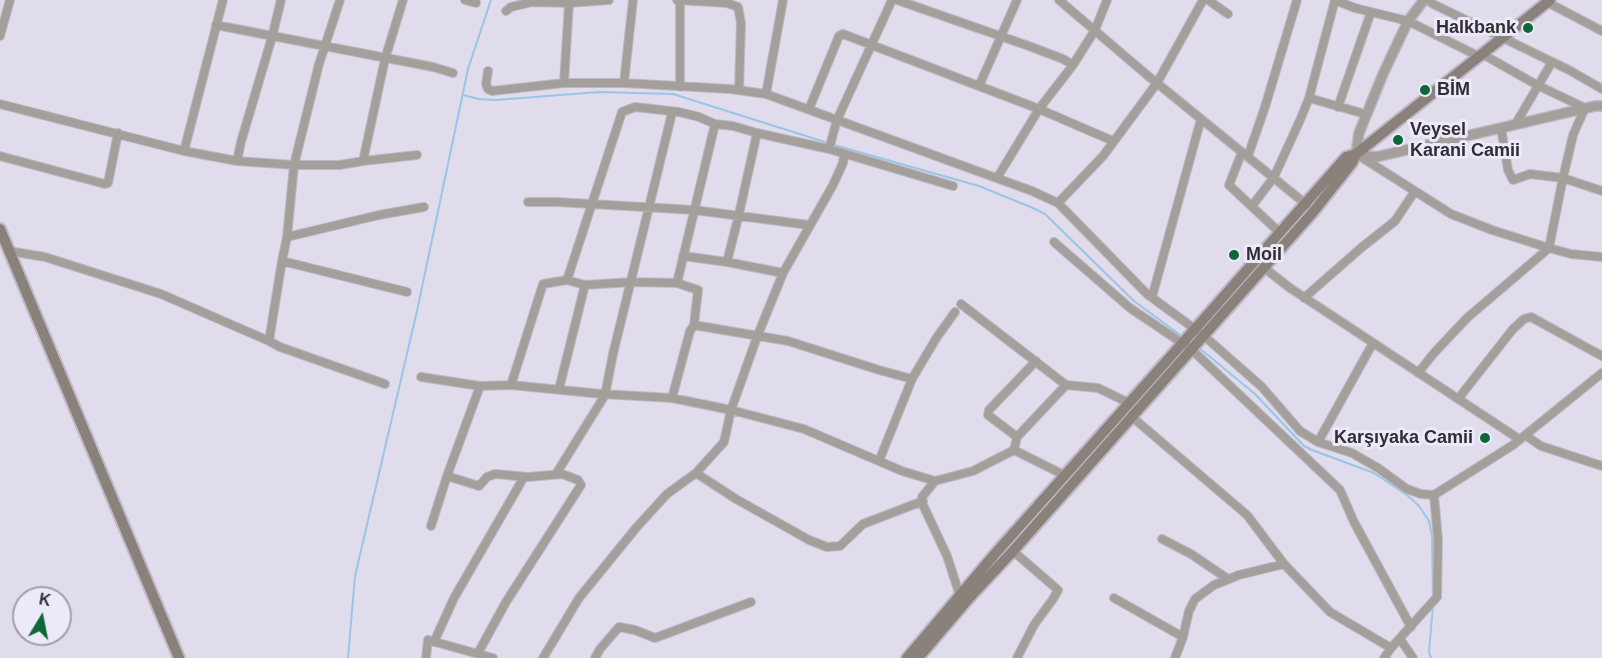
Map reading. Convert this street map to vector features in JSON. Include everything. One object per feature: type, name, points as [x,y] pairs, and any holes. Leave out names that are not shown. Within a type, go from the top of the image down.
[{"type":"main road","points":[[907,658],[1129,403],[1263,267],[1346,157],[1356,154],[1549,1]]},
{"type":"main road","points":[[918,658],[1132,417],[1280,233],[1310,207]]},
{"type":"main road","points":[[0,229],[179,658]]},
{"type":"street","points":[[0,36],[10,0]]},
{"type":"street","points":[[184,151],[223,0]]},
{"type":"street","points":[[237,161],[281,0]]},
{"type":"street","points":[[268,340],[287,237],[294,165],[324,47],[340,0]]},
{"type":"street","points":[[363,160],[384,59],[403,0]]},
{"type":"street","points":[[465,0],[476,3]]},
{"type":"street","points":[[506,11],[511,7],[532,2],[569,3],[609,0]]},
{"type":"street","points":[[624,83],[633,0]]},
{"type":"street","points":[[680,87],[678,0],[717,1],[738,7],[741,23],[739,90]]},
{"type":"street","points":[[766,94],[783,0]]},
{"type":"street","points":[[830,145],[837,120],[892,0]]},
{"type":"street","points":[[897,0],[1063,59],[1073,65]]},
{"type":"street","points":[[979,86],[1017,0]]},
{"type":"street","points":[[1059,0],[1310,207]]},
{"type":"street","points":[[997,178],[1039,109],[1073,65],[1095,30],[1107,0]]},
{"type":"street","points":[[1058,203],[1113,141],[1157,83],[1203,0]]},
{"type":"street","points":[[1208,0],[1228,14]]},
{"type":"street","points":[[1280,233],[1229,185],[1265,107],[1297,0]]},
{"type":"street","points":[[1252,206],[1274,177],[1309,98],[1335,0],[1355,8],[1408,21],[1585,108]]},
{"type":"street","points":[[1356,154],[1365,114],[1408,21],[1426,0],[1601,86]]},
{"type":"street","points":[[1549,1],[1602,31]]},
{"type":"street","points":[[564,83],[569,3]]},
{"type":"street","points":[[1338,107],[1371,12]]},
{"type":"street","points":[[216,26],[433,67],[453,73]]},
{"type":"street","points":[[809,110],[839,36],[843,34],[1039,109],[1113,141]]},
{"type":"street","points":[[1515,125],[1552,62]]},
{"type":"street","points":[[488,71],[486,84],[488,90],[492,91],[564,83],[624,83],[739,90],[766,94],[1032,191],[1058,203],[1340,490],[1354,522],[1411,627]]},
{"type":"street","points":[[1309,98],[1365,114]]},
{"type":"street","points":[[0,104],[184,151],[237,161],[340,165],[363,160],[368,162],[417,155]]},
{"type":"street","points":[[1356,154],[1376,157],[1602,106]]},
{"type":"street","points":[[567,280],[622,112],[635,107],[699,117],[715,124],[733,126],[757,133],[830,145],[844,154],[952,186]]},
{"type":"street","points":[[1418,372],[1467,318],[1550,248],[1573,135],[1585,108]]},
{"type":"street","points":[[556,474],[605,395],[672,113]]},
{"type":"street","points":[[1152,297],[1201,118]]},
{"type":"street","points":[[676,283],[715,124]]},
{"type":"street","points":[[1501,128],[1508,170],[1513,180],[1530,174],[1563,178],[1602,191]]},
{"type":"street","points":[[727,262],[757,133]]},
{"type":"street","points":[[0,156],[105,184],[108,183],[118,134]]},
{"type":"street","points":[[543,658],[579,598],[636,528],[667,494],[696,473],[724,442],[731,410],[783,273],[833,185],[843,163],[844,154]]},
{"type":"street","points":[[1356,154],[1451,214],[1492,230],[1571,254],[1602,257]]},
{"type":"street","points":[[1304,298],[1360,248],[1395,221],[1415,191]]},
{"type":"street","points":[[528,202],[694,210],[740,214],[809,225]]},
{"type":"street","points":[[287,237],[379,215],[424,207]]},
{"type":"street","points":[[1054,242],[1130,308],[1192,340],[1262,387],[1300,431],[1318,442],[1352,453],[1407,489],[1421,494],[1434,495],[1522,437],[1602,372]]},
{"type":"street","points":[[9,251],[45,257],[161,294],[268,340],[279,347],[385,384]]},
{"type":"street","points":[[683,256],[783,273]]},
{"type":"street","points":[[282,261],[407,292]]},
{"type":"street","points":[[1263,267],[1304,298],[1458,399],[1522,437],[1541,446],[1602,466]]},
{"type":"street","points":[[511,385],[543,284],[567,280],[585,285],[632,282],[676,283],[698,290],[694,325],[690,331],[672,398]]},
{"type":"street","points":[[559,389],[585,285]]},
{"type":"street","points":[[960,304],[1066,385],[1098,388],[1129,403]]},
{"type":"street","points":[[879,461],[912,379],[955,312]]},
{"type":"street","points":[[1458,399],[1513,329],[1524,319],[1531,317],[1602,356]]},
{"type":"street","points":[[694,325],[788,341],[912,379]]},
{"type":"street","points":[[1318,442],[1373,343]]},
{"type":"street","points":[[1017,437],[988,415],[989,410],[1036,361]]},
{"type":"street","points":[[420,377],[480,386],[511,385],[605,395],[672,398],[731,410],[804,429],[879,461],[934,481],[973,471],[1014,450],[1017,437],[1066,385]]},
{"type":"street","points":[[431,526],[480,386]]},
{"type":"street","points":[[1132,417],[1247,515],[1284,564],[1330,612],[1391,648]]},
{"type":"street","points":[[1014,450],[1064,475]]},
{"type":"street","points":[[696,473],[736,499],[809,540],[827,547],[840,546],[863,524],[922,501]]},
{"type":"street","points":[[447,476],[479,486],[487,477],[495,474],[524,477],[562,474],[578,480],[581,485],[506,602],[478,653]]},
{"type":"street","points":[[434,642],[454,598],[524,477]]},
{"type":"street","points":[[934,481],[922,497],[922,501],[947,556],[960,596]]},
{"type":"street","points":[[1384,658],[1437,597],[1438,540],[1434,495]]},
{"type":"street","points":[[1162,539],[1191,554],[1228,579]]},
{"type":"street","points":[[1014,551],[1058,590],[1034,625],[1017,658]]},
{"type":"street","points":[[1175,658],[1189,611],[1195,599],[1214,585],[1228,579],[1284,564]]},
{"type":"street","points":[[1114,598],[1183,637]]},
{"type":"street","points":[[595,658],[620,627],[655,638],[751,602]]},
{"type":"street","points":[[1400,639],[1413,658]]},
{"type":"street","points":[[426,658],[428,640],[493,658]]},
{"type":"waterway","points":[[348,658],[355,576],[417,311],[468,69],[491,0]]},
{"type":"waterway","points":[[463,95],[496,100],[599,92],[673,94],[828,143]]},
{"type":"waterway","points":[[834,145],[979,186],[1045,214],[1134,301],[1183,337]]},
{"type":"waterway","points":[[1198,347],[1255,394],[1304,446],[1374,473],[1419,506],[1429,521],[1432,536],[1433,599]]},
{"type":"waterway","points":[[1431,658],[1429,652],[1433,605]]},
{"type":"place","name":"Halkbank","points":[[1528,28]]},
{"type":"place","name":"BİM","points":[[1425,90]]},
{"type":"place","name":"Veysel Karani Camii","points":[[1398,140]]},
{"type":"place","name":"Moil","points":[[1234,255]]},
{"type":"place","name":"Karşıyaka Camii","points":[[1485,438]]}]
